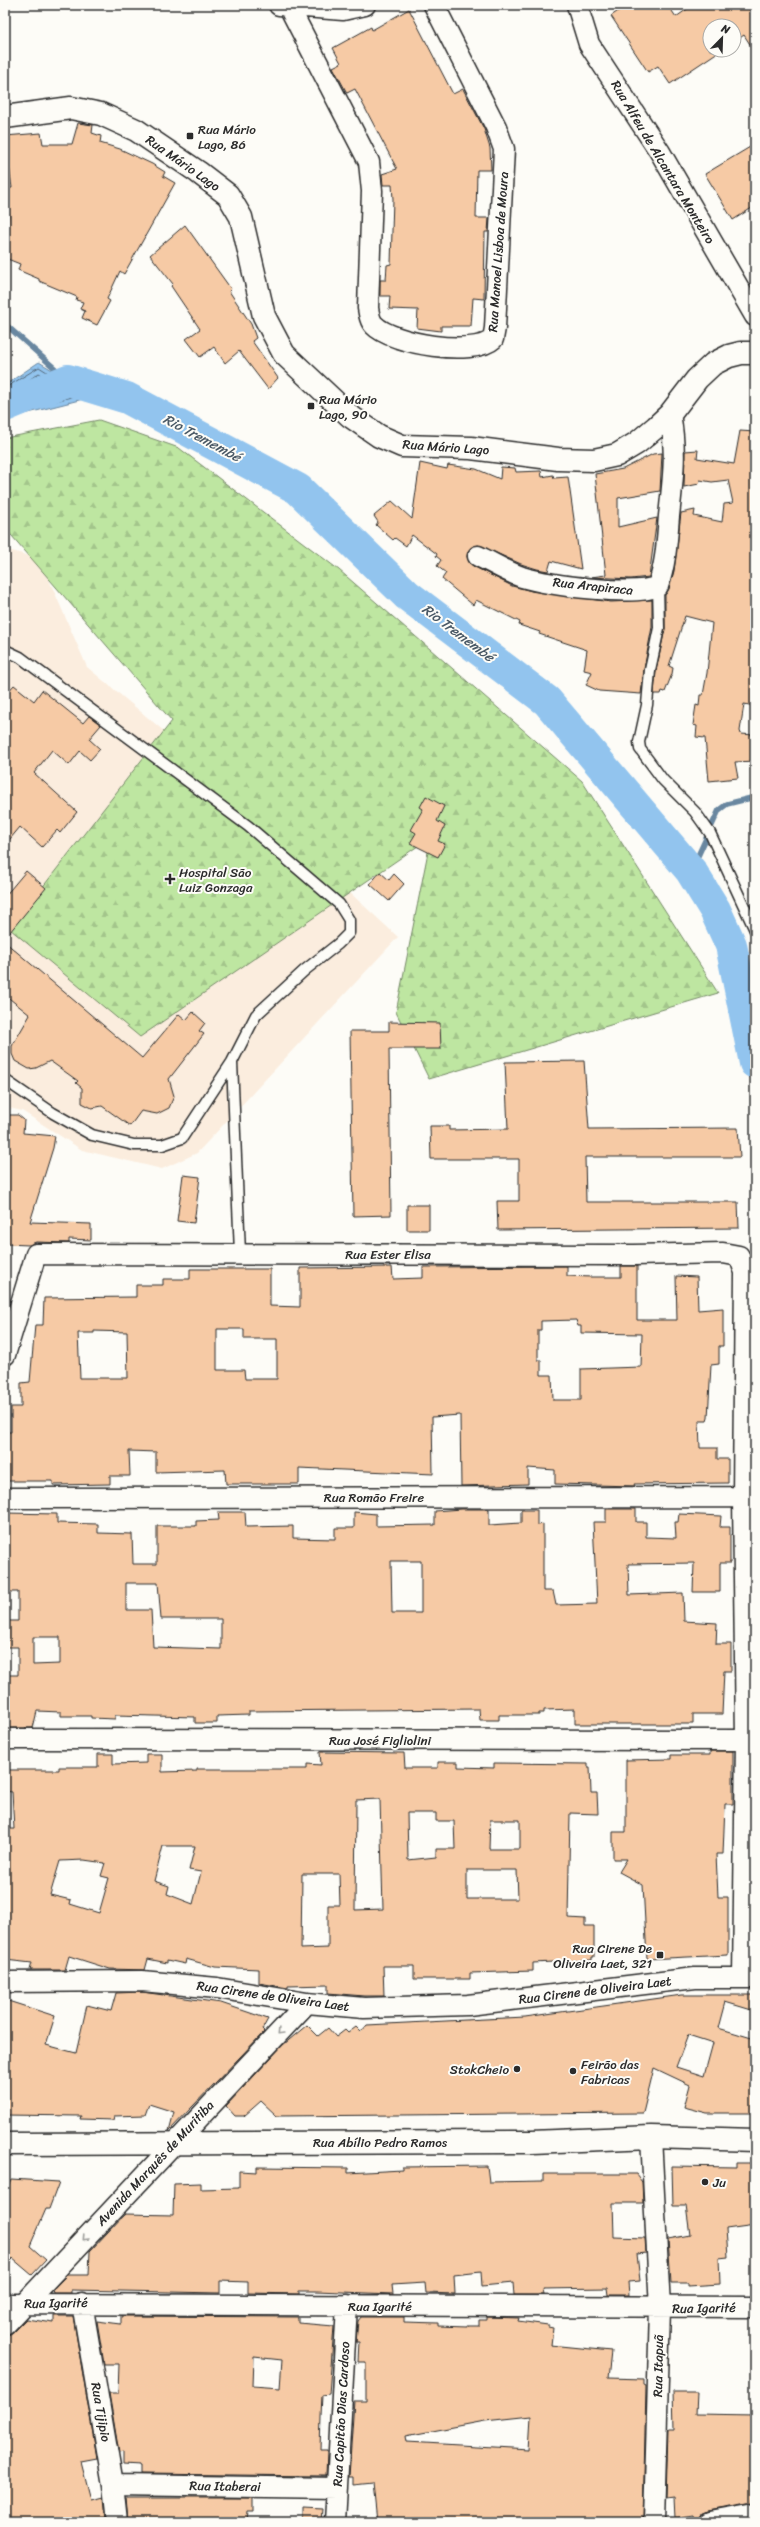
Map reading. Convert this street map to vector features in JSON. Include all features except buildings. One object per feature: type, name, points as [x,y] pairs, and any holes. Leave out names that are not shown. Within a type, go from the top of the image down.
[{"type":"street","points":[[284,6],[343,10],[365,5]]},
{"type":"street","name":"Rua Manoel Lisboa de Moura","points":[[284,6],[369,162],[372,191],[368,308],[370,319],[374,325],[386,333],[413,342],[447,347],[478,347],[493,339],[496,328],[504,149],[496,127],[434,5]]},
{"type":"street","name":"Rua Alfeu de Alcantara Monteiro","points":[[577,5],[589,44],[660,152],[755,316]]},
{"type":"street","name":"Rua Mário Lago","points":[[5,117],[71,108],[101,114],[136,130],[198,172],[228,195],[241,217],[264,316],[284,354],[350,416],[379,436],[402,446],[471,448],[558,459],[594,460],[617,455],[638,443],[670,414],[697,379],[713,364],[735,354],[755,354]]},
{"type":"street","points":[[658,586],[666,557],[674,482],[674,436],[670,414]]},
{"type":"street","name":"Rua Arapiraca","points":[[478,556],[509,572],[542,581],[604,589],[643,591],[658,586]]},
{"type":"street","name":"Rua Ester Elisa","points":[[5,1354],[36,1254],[240,1253],[634,1255],[723,1252],[739,1256],[745,1272],[743,1497]]},
{"type":"street","points":[[743,1497],[751,1740],[749,1978]]},
{"type":"street","name":"Rua Romão Freire","points":[[5,1498],[743,1497]]},
{"type":"street","name":"Rua José Figliolini","points":[[5,1739],[751,1740]]},
{"type":"street","name":"Rua Cirene de Oliveira Laet","points":[[5,1982],[142,1981],[217,1988],[307,2004],[364,2008],[468,2005],[695,1978],[749,1978]]},
{"type":"street","name":"Avenida Marquês de Muritiba","points":[[5,2324],[174,2143],[307,2004]]},
{"type":"street","name":"Rua Abílio Pedro Ramos","points":[[5,2144],[532,2142],[651,2137],[755,2140]]},
{"type":"street","name":"Rua Itapuã","points":[[651,2137],[660,2308],[654,2522]]},
{"type":"street","name":"Rua Igarité","points":[[5,2304],[82,2303],[660,2308],[755,2307]]},
{"type":"street","name":"Rua Tijipio","points":[[82,2303],[113,2484],[117,2522]]},
{"type":"street","name":"Rua Capitão Dias Cardoso","points":[[336,2522],[347,2306]]},
{"type":"street","name":"Rua Itaberai","points":[[113,2484],[337,2488]]},
{"type":"street","points":[[710,2522],[755,2514]]},
{"type":"lane","points":[[658,586],[658,628],[650,670],[647,705],[639,742],[640,749],[663,780],[695,812],[710,834],[755,930]]},
{"type":"lane","points":[[5,650],[20,657],[248,826],[339,904],[350,920],[349,933],[338,944],[305,970],[256,1015],[232,1062],[182,1138],[162,1145],[134,1146],[92,1135],[53,1113],[5,1080]]},
{"type":"lane","points":[[232,1062],[240,1253]]},
{"type":"shaded area","name":"Hospital São Luiz Gonzaga","points":[[5,549],[40,559],[87,667],[272,821],[398,937],[197,1153],[162,1169],[82,1150],[22,1111],[5,1107]]},
{"type":"green space","points":[[99,420],[179,448],[339,570],[582,781],[718,993],[429,1079],[396,1012],[431,837],[140,1037],[10,929],[172,721],[5,528],[5,438]]},
{"type":"water","points":[[39,362],[95,396],[5,419],[5,385]]},
{"type":"waterway","points":[[5,324],[68,380]]},
{"type":"waterway","name":"Rio Tremembé","points":[[5,406],[68,380],[127,398],[298,489],[407,595],[547,701],[691,871],[715,910],[731,945],[755,1063]]},
{"type":"waterway","points":[[691,871],[719,810],[727,804],[755,797]]},
{"type":"place","name":"Rua Mário Lago, 86","points":[[190,136]]},
{"type":"place","name":"Rua Mário Lago, 90","points":[[311,406]]},
{"type":"place","name":"Hospital São Luiz Gonzaga","points":[[170,879]]},
{"type":"place","name":"Rua Cirene De Oliveira Laet, 321","points":[[660,1955]]},
{"type":"place","name":"StokCheio","points":[[517,2069]]},
{"type":"place","name":"Feirão das Fabricas","points":[[573,2071]]},
{"type":"place","name":"Ju","points":[[705,2182]]}]
